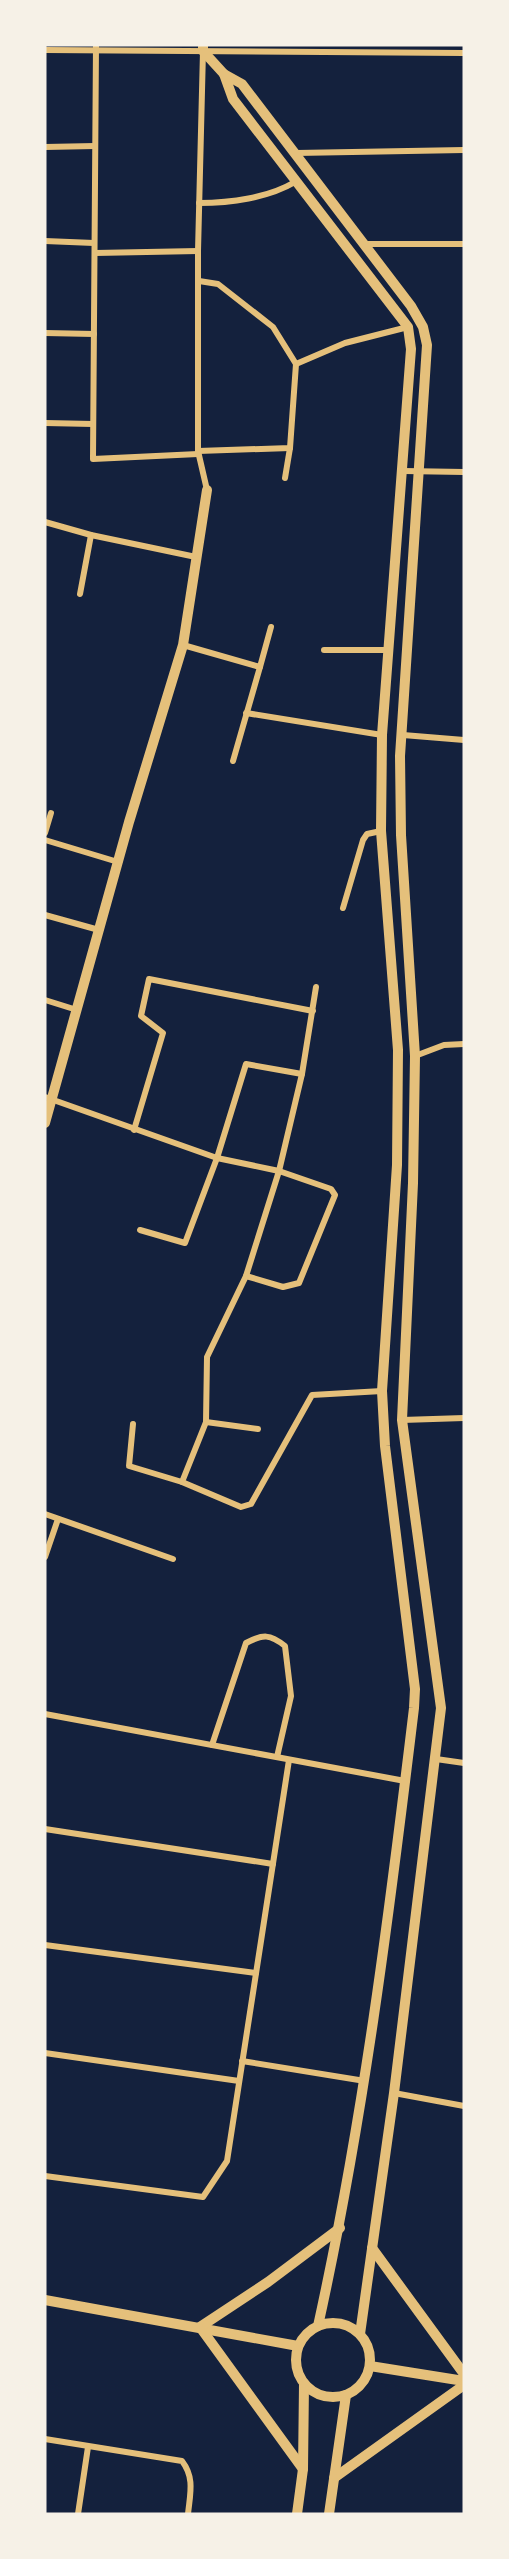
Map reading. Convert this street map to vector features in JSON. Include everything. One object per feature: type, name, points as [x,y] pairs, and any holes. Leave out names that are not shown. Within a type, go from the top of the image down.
[{"type":"street","points":[[96,48],[93,459],[290,448]]},
{"type":"street","points":[[203,48],[224,74],[233,99],[408,327],[411,349],[404,471],[382,735],[381,831],[398,1050],[397,1165],[389,1313],[382,1391],[385,1446],[415,1689],[365,2081],[340,2228],[318,2326]]},
{"type":"street","points":[[45,1123],[48,1098],[77,1010],[118,862],[183,645],[207,490],[198,453],[198,251],[203,48]]},
{"type":"street","points":[[45,50],[315,48],[464,53]]},
{"type":"street","points":[[224,74],[243,84],[296,153],[362,244],[411,306],[423,327],[428,345],[403,735],[401,835],[415,1056],[413,1183],[405,1314],[402,1420],[440,1698],[436,1759],[394,2093],[360,2334],[370,2355],[370,2366],[366,2379],[357,2389],[346,2395],[331,2398],[316,2394],[304,2385]]},
{"type":"street","points":[[45,147],[95,146]]},
{"type":"street","points":[[296,153],[464,150]]},
{"type":"street","points":[[199,203],[214,203],[277,193],[295,182]]},
{"type":"street","points":[[45,241],[94,243]]},
{"type":"street","points":[[362,244],[464,244]]},
{"type":"street","points":[[94,253],[198,251]]},
{"type":"street","points":[[199,281],[218,284],[273,327],[296,364],[290,448],[285,478]]},
{"type":"street","points":[[296,364],[345,343],[408,327]]},
{"type":"street","points":[[45,333],[94,334]]},
{"type":"street","points":[[45,423],[93,424]]},
{"type":"street","points":[[404,471],[464,472]]},
{"type":"street","points":[[45,522],[91,535],[196,557]]},
{"type":"street","points":[[81,594],[91,535]]},
{"type":"street","points":[[233,761],[271,627]]},
{"type":"street","points":[[183,645],[260,667]]},
{"type":"street","points":[[324,650],[388,650]]},
{"type":"street","points":[[246,713],[382,735]]},
{"type":"street","points":[[403,735],[464,740]]},
{"type":"street","points":[[45,833],[51,813]]},
{"type":"street","points":[[343,908],[367,834],[381,831]]},
{"type":"street","points":[[45,840],[118,862]]},
{"type":"street","points":[[45,915],[100,930]]},
{"type":"street","points":[[134,1130],[163,1033],[141,1016],[149,980],[313,1011]]},
{"type":"street","points":[[182,1482],[206,1422],[207,1357],[246,1276],[279,1171],[302,1074],[316,987]]},
{"type":"street","points":[[45,1000],[77,1010]]},
{"type":"street","points":[[415,1056],[444,1045],[464,1044]]},
{"type":"street","points":[[140,1230],[185,1243],[217,1158],[246,1064],[302,1074]]},
{"type":"street","points":[[48,1098],[217,1158],[279,1171],[331,1189],[335,1195],[300,1283],[284,1287],[246,1276]]},
{"type":"street","points":[[389,1313],[405,1314]]},
{"type":"street","points":[[133,1424],[129,1467],[182,1482],[241,1507],[251,1504],[312,1395],[382,1391]]},
{"type":"street","points":[[402,1420],[464,1418]]},
{"type":"street","points":[[206,1422],[258,1429]]},
{"type":"street","points":[[45,1514],[173,1559]]},
{"type":"street","points":[[45,1557],[58,1519]]},
{"type":"street","points":[[212,1745],[246,1643],[260,1635],[273,1636],[285,1646],[291,1696],[277,1757]]},
{"type":"street","points":[[45,1724],[47,1715],[405,1781]]},
{"type":"street","points":[[436,1759],[464,1762]]},
{"type":"street","points":[[45,2176],[203,2196],[227,2161],[289,1760]]},
{"type":"street","points":[[45,1830],[273,1864]]},
{"type":"street","points":[[45,1945],[256,1973]]},
{"type":"street","points":[[45,2053],[239,2081]]},
{"type":"street","points":[[242,2061],[365,2081]]},
{"type":"street","points":[[394,2093],[464,2106]]},
{"type":"street","points":[[200,2327],[268,2282],[340,2228]]},
{"type":"street","points":[[372,2248],[464,2374]]},
{"type":"street","points":[[45,2300],[298,2346]]},
{"type":"street","points":[[297,2514],[303,2469],[304,2385],[296,2367],[298,2346],[309,2331],[318,2326],[340,2324],[360,2334]]},
{"type":"street","points":[[200,2327],[303,2469]]},
{"type":"street","points":[[370,2366],[464,2383]]},
{"type":"street","points":[[334,2478],[464,2383]]},
{"type":"street","points":[[329,2514],[346,2395]]},
{"type":"street","points":[[45,2439],[182,2461],[188,2470],[192,2485],[188,2514]]},
{"type":"street","points":[[78,2514],[88,2447]]}]
